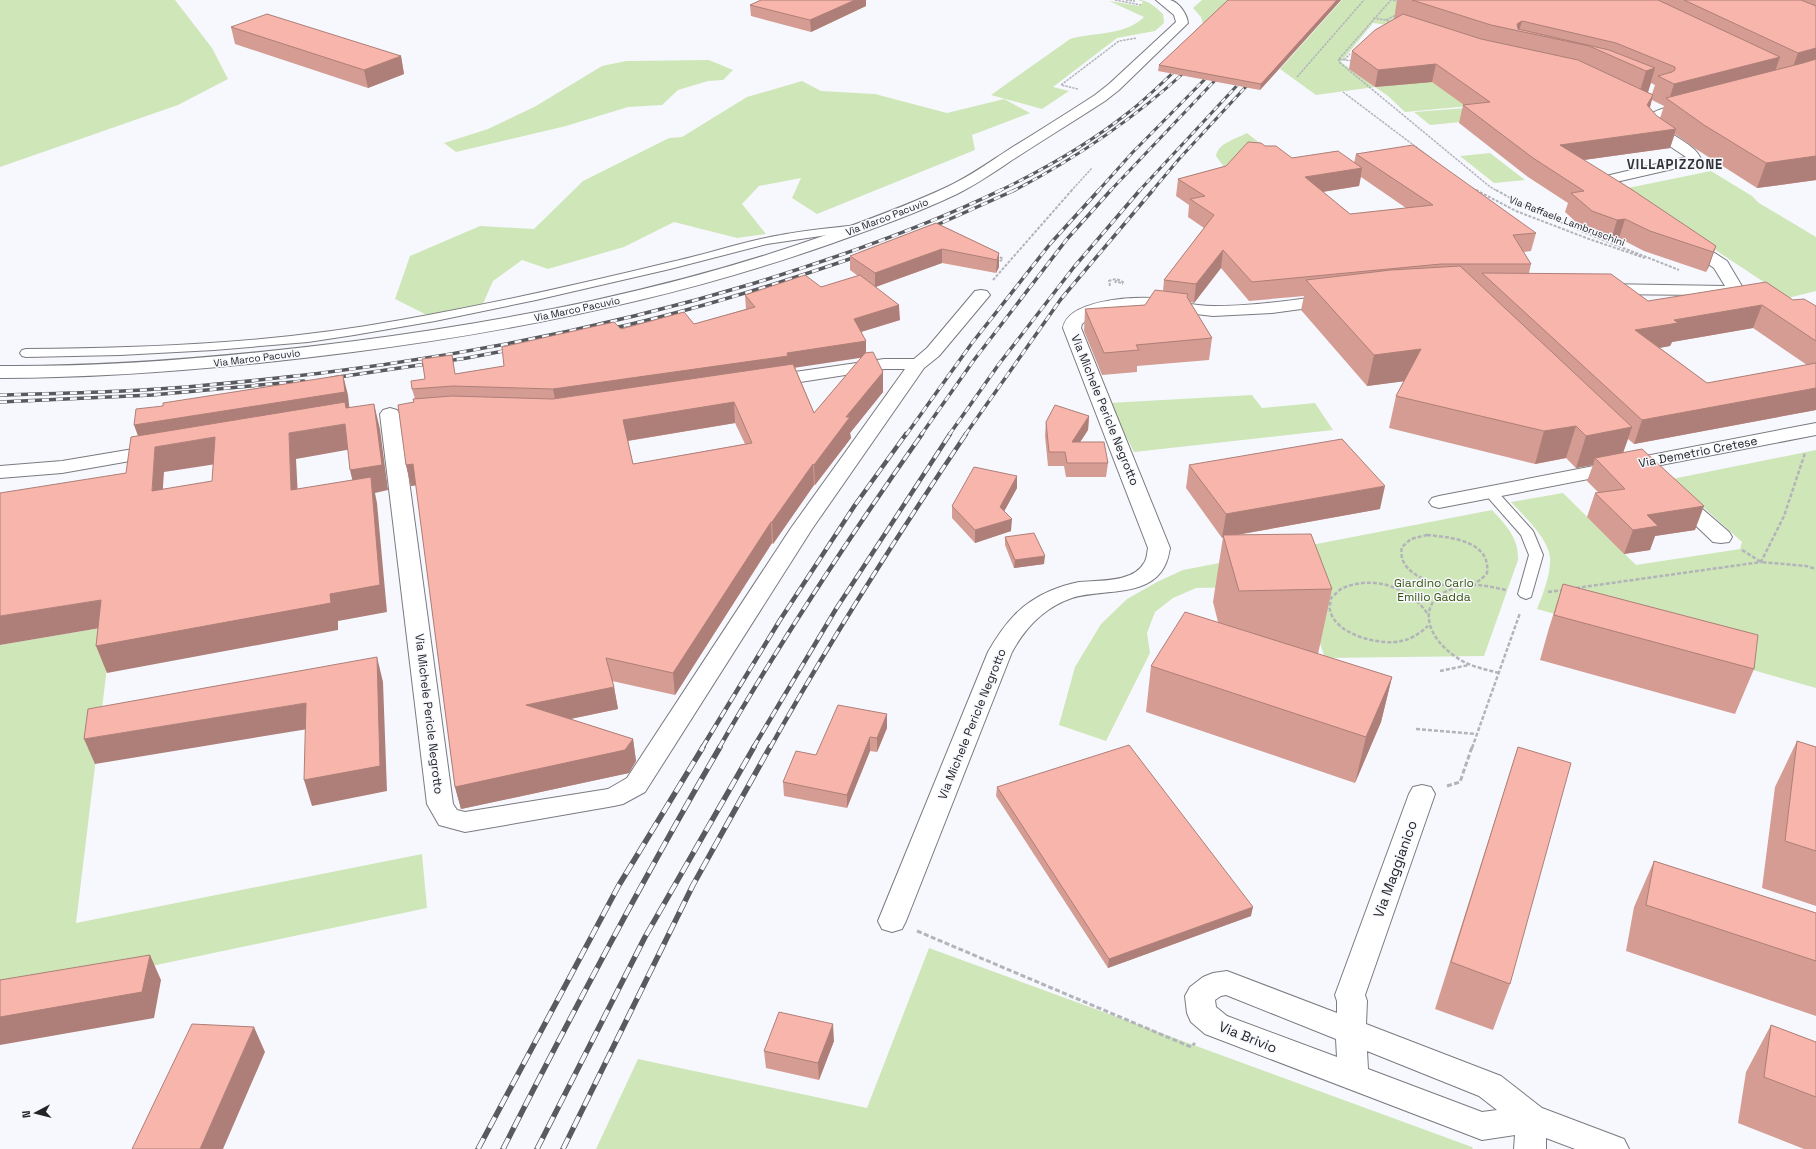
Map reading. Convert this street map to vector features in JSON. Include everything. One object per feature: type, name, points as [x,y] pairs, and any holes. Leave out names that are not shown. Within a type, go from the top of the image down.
[{"type":"street","name":"Via Marco Pacuvio","points":[[0,372],[101,370],[193,365],[359,346],[450,333],[567,312],[659,290],[766,260],[862,228],[962,186],[1110,91],[1182,23],[1182,19],[1179,14],[1162,0]]},
{"type":"street","points":[[1633,206],[1614,194],[1606,185],[1607,182],[1611,179],[1694,160],[1693,155],[1658,132],[1652,125],[1651,119],[1663,113],[1701,104]]},
{"type":"street","points":[[1649,106],[1663,113]]},
{"type":"street","points":[[1677,236],[1721,265],[1736,291]]},
{"type":"street","points":[[1586,289],[1736,291],[1757,295]]},
{"type":"street","name":"Via Michele Pericle Negrotto","points":[[389,414],[440,804],[448,818],[465,822],[614,798],[636,785],[802,528],[918,364],[933,352],[981,295]]},
{"type":"street","name":"Via Michele Pericle Negrotto","points":[[892,921],[1000,652],[1017,625],[1039,606],[1064,593],[1138,580],[1152,571],[1158,558],[1159,548],[1079,342],[1072,328],[1073,322],[1080,315],[1090,310],[1145,302],[1194,310],[1212,311],[1298,305],[1345,298]]},
{"type":"street","points":[[752,383],[884,364],[918,364]]},
{"type":"street","name":"Via Demetrio Cretese","points":[[1439,502],[1816,429]]},
{"type":"street","points":[[1623,447],[1721,537]]},
{"type":"street","points":[[0,472],[62,467],[179,448]]},
{"type":"street","name":"Via Maggianico","points":[[1351,1031],[1352,1001],[1350,995],[1422,794]]},
{"type":"street","name":"Via Brivio","points":[[1531,1118],[1482,1126],[1216,1025],[1202,1013],[1200,996],[1213,985],[1228,983],[1490,1086],[1531,1118],[1613,1149]]},
{"type":"street","points":[[1351,1031],[1353,1078]]},
{"type":"street","points":[[1530,1149],[1531,1118]]},
{"type":"lane","points":[[26,353],[105,353],[225,346],[308,337],[398,324],[502,304],[780,239],[862,228]]},
{"type":"lane","points":[[1491,493],[1528,534],[1536,555],[1526,594]]},
{"type":"path","points":[[1115,0],[1141,5]]},
{"type":"path","points":[[1126,0],[1135,1]]},
{"type":"path","points":[[1297,77],[1364,0]]},
{"type":"path","points":[[1355,56],[1351,62],[1339,59],[1391,0]]},
{"type":"path","points":[[1393,0],[1400,2]]},
{"type":"path","points":[[1386,20],[1398,15]]},
{"type":"path","points":[[1374,18],[1398,24]]},
{"type":"path","points":[[1079,89],[1060,85],[1119,41]]},
{"type":"path","points":[[1344,60],[1350,54]]},
{"type":"path","name":"Via Raffaele Lambruschini","points":[[1339,59],[1339,62],[1477,177],[1495,190],[1557,222],[1676,268],[1589,239],[1516,211],[1471,187]]},
{"type":"path","points":[[1343,92],[1445,168]]},
{"type":"path","points":[[981,295],[1028,238],[1092,168]]},
{"type":"path","points":[[993,255],[998,255],[1003,259],[999,263],[994,264]]},
{"type":"path","points":[[1762,562],[1784,516],[1805,453]]},
{"type":"path","points":[[1499,673],[1470,664],[1455,657],[1436,640],[1428,626],[1427,613],[1433,601],[1445,592],[1462,586],[1478,582],[1487,573],[1488,562],[1480,550],[1464,541],[1446,535],[1427,534],[1411,539],[1402,547],[1401,558],[1408,570],[1423,580],[1442,586],[1462,586],[1482,585],[1526,594],[1567,589]]},
{"type":"path","points":[[1574,588],[1762,562],[1806,566],[1816,569]]},
{"type":"path","points":[[1427,613],[1416,600],[1400,589],[1379,583],[1358,583],[1341,588],[1331,598],[1330,611],[1339,625],[1356,636],[1377,642],[1399,642],[1416,636],[1428,626]]},
{"type":"path","points":[[1422,794],[1460,782],[1526,594]]},
{"type":"path","points":[[1440,671],[1470,664]]},
{"type":"path","points":[[1416,729],[1477,734]]},
{"type":"path","points":[[892,921],[1191,1047],[1216,1025]]},
{"type":"green space","points":[[0,0],[175,0],[212,48],[228,79],[178,105],[0,167]]},
{"type":"green space","points":[[1138,0],[1152,4],[1163,14],[1164,23],[1155,31],[1117,38],[1053,87],[1069,91],[1042,109],[991,95],[1070,39],[1119,30],[1136,23],[1144,17],[1109,1],[1140,6],[1143,2]]},
{"type":"green space","points":[[1202,0],[1233,0],[1204,27],[1201,17],[1193,8]]},
{"type":"green space","points":[[1342,0],[1487,0],[1448,4],[1420,9],[1396,18],[1388,25],[1373,23],[1341,62],[1375,87],[1316,95],[1280,69]]},
{"type":"green space","points":[[709,60],[733,70],[723,80],[708,81],[678,90],[662,105],[628,107],[566,126],[456,152],[444,143],[488,129],[536,106],[602,66],[626,61]]},
{"type":"green space","points":[[1472,77],[1512,102],[1405,112],[1388,96],[1375,87]]},
{"type":"green space","points":[[802,81],[821,91],[875,94],[947,113],[1004,99],[1030,113],[972,135],[975,150],[817,214],[792,198],[801,178],[759,186],[742,204],[766,234],[737,238],[674,222],[624,247],[548,269],[522,260],[493,281],[482,306],[429,316],[395,299],[410,256],[480,226],[534,229],[583,181],[669,138],[682,137],[747,97]]},
{"type":"green space","points":[[1466,108],[1482,120],[1430,125],[1414,112]]},
{"type":"green space","points":[[1247,133],[1272,153],[1237,156],[1224,167],[1216,156],[1217,152],[1220,148],[1233,139]]},
{"type":"green space","points":[[1490,153],[1525,180],[1494,183],[1460,156]]},
{"type":"green space","points":[[1711,171],[1752,196],[1759,203],[1816,237],[1816,291],[1788,298],[1626,191],[1628,188]]},
{"type":"green space","points":[[1252,395],[1262,408],[1315,403],[1333,430],[1134,452],[1109,403]]},
{"type":"green space","points":[[1816,450],[1816,688],[1537,609],[1546,584],[1550,557],[1545,542],[1534,527],[1511,502],[1563,493],[1636,565],[1740,549],[1742,542],[1672,479]]},
{"type":"green space","name":"Giardino Carlo Emilio Gadda","points":[[1492,510],[1511,532],[1518,552],[1518,560],[1484,656],[1325,658],[1300,586],[1196,588],[1173,598],[1155,612],[1147,633],[1150,653],[1106,741],[1059,725],[1075,667],[1101,624],[1127,599],[1157,582],[1183,570]]},
{"type":"green space","points":[[112,626],[76,923],[422,854],[427,908],[0,998],[0,645]]},
{"type":"green space","points":[[929,948],[1472,1147],[1473,1149],[596,1149],[638,1059],[867,1108]]},
{"type":"building","points":[[761,0],[855,0],[810,20],[750,5]]},
{"type":"building","points":[[1228,0],[1337,0],[1261,84],[1159,65]]},
{"type":"building","points":[[1412,0],[1658,0],[1780,57],[1674,84],[1658,76],[1672,72],[1675,70],[1675,67],[1616,43],[1522,21],[1517,24],[1518,29],[1609,50],[1655,68],[1646,71],[1589,46],[1491,25]]},
{"type":"building","points":[[1684,0],[1801,0],[1816,6],[1816,48],[1798,53]]},
{"type":"building","points":[[267,14],[401,56],[364,70],[231,27]]},
{"type":"building","points":[[1403,14],[1481,39],[1578,60],[1653,95],[1647,105],[1657,116],[1676,129],[1560,145],[1631,189],[1716,246],[1713,252],[1650,231],[1625,219],[1617,220],[1592,211],[1571,193],[1584,191],[1533,158],[1463,105],[1490,102],[1436,64],[1378,70],[1352,51],[1375,30]]},
{"type":"building","points":[[1816,59],[1816,156],[1766,163],[1704,125],[1666,98],[1803,63]]},
{"type":"building","points":[[1248,142],[1261,143],[1265,146],[1276,146],[1292,158],[1338,151],[1362,168],[1305,177],[1350,214],[1433,205],[1356,154],[1413,145],[1536,233],[1513,235],[1531,264],[1441,264],[1252,282],[1223,250],[1196,284],[1164,280],[1214,215],[1190,199],[1205,196],[1178,179],[1226,166]]},
{"type":"building","points":[[936,223],[999,253],[997,260],[942,249],[875,273],[850,256]]},
{"type":"building","points":[[1460,266],[1632,427],[1586,436],[1576,426],[1544,431],[1396,396],[1421,349],[1374,355],[1306,280],[1391,270]]},
{"type":"building","points":[[1482,273],[1611,274],[1648,301],[1766,282],[1793,300],[1804,299],[1816,306],[1816,341],[1762,305],[1674,320],[1678,323],[1635,330],[1707,383],[1816,363],[1816,388],[1642,420]]},
{"type":"building","points":[[805,275],[821,287],[860,275],[899,305],[854,319],[866,341],[787,353],[788,356],[553,389],[453,386],[412,389],[411,381],[425,379],[422,359],[452,355],[455,374],[504,366],[502,347],[614,322],[621,329],[684,312],[694,324],[755,307],[745,295]]},
{"type":"building","points":[[1155,290],[1188,294],[1187,297],[1212,338],[1136,345],[1139,350],[1104,353],[1085,309],[1145,305]]},
{"type":"building","points":[[873,352],[883,372],[846,417],[850,417],[814,465],[813,464],[771,522],[673,673],[606,658],[614,687],[526,705],[633,739],[625,750],[455,787],[413,464],[406,465],[398,405],[414,402],[413,399],[452,396],[553,399],[793,364],[814,413],[865,353]],"holes":[[[734,402],[752,443],[633,464],[623,420]]]},
{"type":"building","points":[[343,375],[345,392],[134,425],[136,409],[163,406],[163,403]]},
{"type":"building","points":[[345,402],[346,408],[374,404],[382,465],[350,470],[345,424],[289,433],[291,490],[371,477],[380,585],[330,594],[331,603],[96,646],[101,600],[0,616],[0,493],[126,473],[131,437]],"holes":[[[215,437],[212,481],[152,491],[155,447]]]},
{"type":"building","points":[[1055,405],[1089,416],[1072,442],[1104,442],[1108,463],[1067,463],[1065,452],[1049,452],[1046,422]]},
{"type":"building","points":[[1342,439],[1385,486],[1226,514],[1189,465]]},
{"type":"building","points":[[1642,449],[1704,506],[1647,515],[1658,526],[1633,530],[1595,493],[1625,489],[1595,458]]},
{"type":"building","points":[[974,467],[1017,476],[1000,507],[1012,519],[975,530],[952,506]]},
{"type":"building","points":[[1034,533],[1045,556],[1015,560],[1005,537]]},
{"type":"building","points":[[1311,534],[1332,589],[1239,591],[1223,535]]},
{"type":"building","points":[[1563,584],[1758,635],[1754,669],[1554,615]]},
{"type":"building","points":[[1185,612],[1392,677],[1366,737],[1151,666]]},
{"type":"building","points":[[377,657],[380,766],[304,780],[306,703],[84,739],[88,709]]},
{"type":"building","points":[[838,705],[887,714],[877,738],[870,737],[847,795],[783,782],[796,751],[816,755]]},
{"type":"building","points":[[1797,741],[1816,747],[1816,851],[1785,841]]},
{"type":"building","points":[[1129,745],[1253,907],[1109,959],[997,787]]},
{"type":"building","points":[[1518,747],[1571,763],[1510,984],[1451,962]]},
{"type":"building","points":[[1654,861],[1816,913],[1816,961],[1646,905]]},
{"type":"building","points":[[150,955],[142,992],[0,1017],[0,980]]},
{"type":"building","points":[[779,1012],[833,1024],[818,1063],[764,1051]]},
{"type":"building","points":[[192,1024],[254,1027],[200,1149],[132,1149]]},
{"type":"building","points":[[1771,1025],[1816,1042],[1816,1097],[1764,1077]]},
{"type":"railway","points":[[1001,190],[1050,165],[1099,134],[1136,107],[1179,67]]},
{"type":"railway","points":[[1014,190],[1060,165],[1105,136],[1147,104],[1188,69]]},
{"type":"railway","points":[[1098,191],[1132,153],[1212,72]]},
{"type":"railway","points":[[1110,191],[1222,73]]},
{"type":"railway","points":[[1139,191],[1244,78]]},
{"type":"railway","points":[[1152,191],[1179,159],[1253,79]]},
{"type":"railway","points":[[0,395],[155,389],[276,378],[414,360],[552,335],[688,302],[786,273],[880,241],[941,217],[1001,190]]},
{"type":"railway","points":[[930,228],[1014,190]]},
{"type":"railway","points":[[906,435],[972,343],[1050,244],[1099,190]]},
{"type":"railway","points":[[921,435],[974,360],[1067,239],[1111,190]]},
{"type":"railway","points":[[949,435],[999,364],[1074,267],[1140,190]]},
{"type":"railway","points":[[965,435],[1061,299],[1153,190]]},
{"type":"railway","points":[[610,329],[673,314],[736,296],[861,255]]},
{"type":"railway","points":[[332,378],[467,358],[514,349]]},
{"type":"railway","points":[[0,402],[152,395],[304,381]]},
{"type":"railway","points":[[702,748],[780,620],[855,505],[906,434]]},
{"type":"railway","points":[[719,748],[817,589],[922,434]]},
{"type":"railway","points":[[753,748],[836,609],[950,434]]},
{"type":"railway","points":[[770,748],[816,668],[865,589],[966,434]]},
{"type":"railway","points":[[478,1149],[619,885],[703,747]]},
{"type":"railway","points":[[503,1149],[608,946],[720,747]]},
{"type":"railway","points":[[537,1149],[645,937],[754,747]]},
{"type":"railway","points":[[563,1149],[693,885],[770,747]]},
{"type":"district","name":"VILLAPIZZONE","points":[[1675,164]]}]
